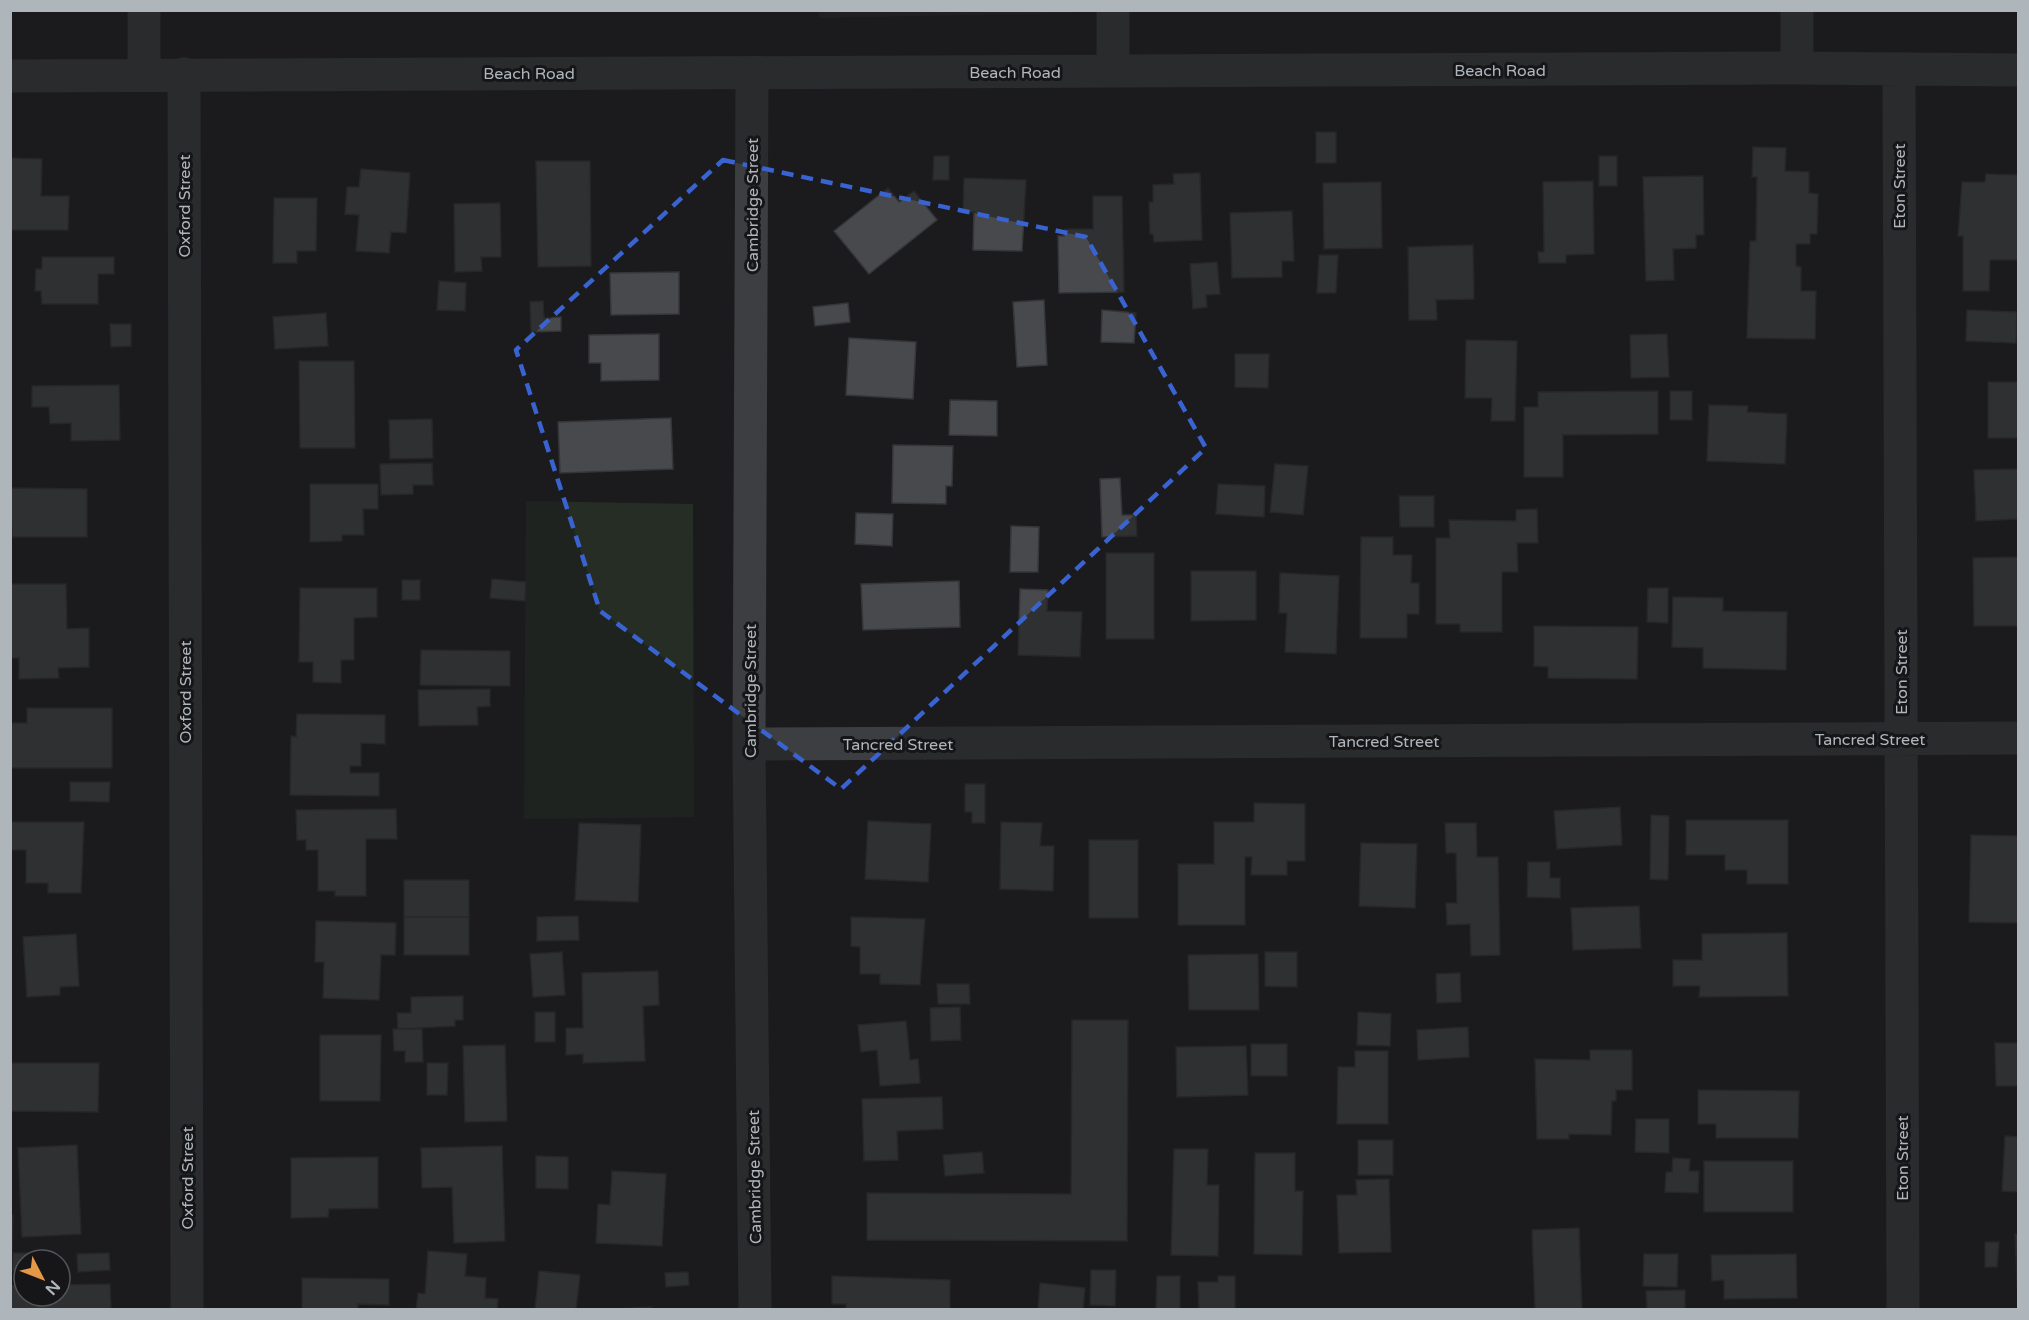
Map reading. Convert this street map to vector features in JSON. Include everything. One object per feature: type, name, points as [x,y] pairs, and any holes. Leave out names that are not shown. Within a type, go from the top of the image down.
[{"type":"street","points":[[144,10],[144,75]]},
{"type":"street","points":[[1113,10],[1113,72]]},
{"type":"street","points":[[1797,10],[1797,68]]},
{"type":"street","name":"Beach Road","points":[[10,76],[1797,68],[2019,70]]},
{"type":"street","name":"Eton Street","points":[[1899,70],[1903,1310]]},
{"type":"street","name":"Cambridge Street","points":[[752,73],[749,744],[755,1310]]},
{"type":"street","name":"Oxford Street","points":[[184,74],[187,1310]]},
{"type":"street","name":"Tancred Street","points":[[749,744],[2019,738]]},
{"type":"highlighted area","points":[[723,160],[1086,237],[1206,448],[841,789],[600,611],[516,350]]},
{"type":"shaded area","points":[[1070,10],[1070,13],[819,18],[819,11]]},
{"type":"shaded area","points":[[526,501],[693,504],[694,817],[524,819]]},
{"type":"building","points":[[1316,132],[1336,132],[1336,163],[1316,163]]},
{"type":"building","points":[[1753,147],[1786,148],[1785,171],[1809,172],[1809,193],[1818,194],[1817,234],[1810,234],[1810,244],[1796,244],[1796,266],[1801,267],[1801,291],[1816,291],[1815,339],[1747,338],[1750,241],[1756,241],[1757,177],[1752,177]]},
{"type":"building","points":[[934,156],[949,156],[949,180],[933,180]]},
{"type":"building","points":[[1599,156],[1617,156],[1617,186],[1599,186]]},
{"type":"building","points":[[10,158],[42,159],[41,196],[69,196],[68,230],[10,230]]},
{"type":"building","points":[[536,161],[590,161],[591,266],[538,267]]},
{"type":"building","points":[[361,169],[410,173],[406,233],[391,232],[389,253],[356,251],[359,215],[345,214],[347,187],[359,187]]},
{"type":"building","points":[[1200,173],[1202,240],[1154,242],[1153,234],[1150,234],[1149,202],[1153,202],[1153,185],[1174,184],[1173,174]]},
{"type":"building","points":[[1986,174],[2018,175],[2018,260],[1990,260],[1989,291],[1963,291],[1963,236],[1958,236],[1962,182],[1985,182]]},
{"type":"building","points":[[1703,176],[1704,235],[1696,235],[1696,248],[1673,249],[1674,280],[1646,281],[1643,177]]},
{"type":"building","points":[[964,178],[1026,180],[1022,251],[973,250],[974,212],[963,212]]},
{"type":"building","points":[[1593,181],[1594,254],[1566,255],[1566,263],[1539,263],[1538,252],[1544,252],[1543,182]]},
{"type":"building","points":[[1381,182],[1382,248],[1324,249],[1323,183]]},
{"type":"building","points":[[888,188],[899,202],[914,191],[937,220],[869,274],[834,231]]},
{"type":"building","points":[[1093,196],[1122,196],[1124,292],[1059,293],[1058,236],[1064,236],[1065,229],[1093,229]]},
{"type":"building","points":[[274,198],[317,198],[316,251],[297,251],[297,263],[273,263]]},
{"type":"building","points":[[500,203],[501,257],[481,257],[482,271],[455,272],[454,204]]},
{"type":"building","points":[[1292,211],[1294,261],[1282,261],[1282,277],[1232,278],[1230,213]]},
{"type":"building","points":[[1473,245],[1474,299],[1436,300],[1437,320],[1409,320],[1408,247]]},
{"type":"building","points":[[1319,255],[1338,255],[1336,293],[1317,293]]},
{"type":"building","points":[[42,257],[114,257],[114,274],[98,274],[98,304],[42,304],[41,291],[35,291],[36,269],[42,269]]},
{"type":"building","points":[[1217,262],[1220,294],[1206,295],[1207,307],[1193,309],[1190,264]]},
{"type":"building","points":[[679,272],[679,314],[611,315],[610,273]]},
{"type":"building","points":[[439,281],[466,283],[465,311],[437,310]]},
{"type":"building","points":[[1044,300],[1047,365],[1017,367],[1013,302]]},
{"type":"building","points":[[543,301],[544,318],[561,317],[561,331],[531,332],[530,302]]},
{"type":"building","points":[[848,303],[850,322],[815,326],[813,307]]},
{"type":"building","points":[[1102,310],[1136,313],[1134,343],[1101,342]]},
{"type":"building","points":[[1967,310],[2017,312],[2016,343],[1966,341]]},
{"type":"building","points":[[326,313],[328,346],[275,349],[273,317]]},
{"type":"building","points":[[110,324],[131,324],[131,346],[111,347]]},
{"type":"building","points":[[659,334],[659,380],[601,381],[601,363],[589,363],[589,335]]},
{"type":"building","points":[[1667,334],[1669,377],[1631,378],[1630,335]]},
{"type":"building","points":[[849,338],[916,342],[913,399],[846,395]]},
{"type":"building","points":[[1466,340],[1517,341],[1515,421],[1491,421],[1492,398],[1465,398]]},
{"type":"building","points":[[1235,354],[1269,354],[1268,388],[1235,387]]},
{"type":"building","points":[[299,361],[354,361],[355,448],[300,448]]},
{"type":"building","points":[[1988,382],[2018,382],[2018,438],[1988,438]]},
{"type":"building","points":[[119,385],[120,440],[71,441],[71,423],[50,424],[49,407],[32,407],[32,386]]},
{"type":"building","points":[[1658,391],[1658,434],[1563,435],[1563,477],[1524,477],[1524,407],[1538,407],[1538,392]]},
{"type":"building","points":[[1670,391],[1692,391],[1692,420],[1670,420]]},
{"type":"building","points":[[950,400],[997,401],[997,436],[949,435]]},
{"type":"building","points":[[1709,405],[1748,406],[1747,412],[1787,414],[1785,464],[1707,461]]},
{"type":"building","points":[[671,418],[673,469],[560,473],[558,422]]},
{"type":"building","points":[[432,419],[433,458],[390,459],[389,420]]},
{"type":"building","points":[[893,445],[953,446],[952,486],[946,486],[946,504],[892,503]]},
{"type":"building","points":[[432,463],[433,485],[413,485],[413,494],[381,495],[380,464]]},
{"type":"building","points":[[1275,464],[1308,466],[1303,515],[1270,512]]},
{"type":"building","points":[[2018,469],[2018,519],[1976,521],[1974,470]]},
{"type":"building","points":[[1120,478],[1122,515],[1136,515],[1137,536],[1102,537],[1100,479]]},
{"type":"building","points":[[310,484],[378,484],[378,509],[363,509],[364,535],[342,535],[342,541],[310,542]]},
{"type":"building","points":[[1218,484],[1265,486],[1264,517],[1216,514]]},
{"type":"building","points":[[10,488],[87,489],[87,537],[12,537]]},
{"type":"building","points":[[1399,496],[1434,496],[1434,527],[1400,527]]},
{"type":"building","points":[[1537,509],[1538,543],[1517,543],[1518,572],[1502,572],[1502,632],[1460,632],[1460,624],[1436,624],[1436,538],[1450,538],[1449,520],[1516,521],[1516,510]]},
{"type":"building","points":[[856,513],[893,514],[892,546],[855,544]]},
{"type":"building","points":[[1011,526],[1039,527],[1038,572],[1010,572]]},
{"type":"building","points":[[1361,537],[1393,537],[1393,555],[1412,555],[1411,583],[1419,583],[1419,614],[1407,614],[1407,638],[1360,638]]},
{"type":"building","points":[[1106,553],[1154,553],[1154,639],[1106,639]]},
{"type":"building","points":[[2018,557],[2018,626],[1974,626],[1973,558]]},
{"type":"building","points":[[1191,571],[1256,571],[1256,620],[1191,621]]},
{"type":"building","points":[[1280,573],[1339,576],[1336,654],[1285,652],[1287,613],[1279,613]]},
{"type":"building","points":[[492,579],[526,582],[525,601],[490,598]]},
{"type":"building","points":[[402,580],[420,580],[420,600],[402,600]]},
{"type":"building","points":[[959,581],[960,627],[863,630],[861,584]]},
{"type":"building","points":[[10,584],[66,584],[67,629],[89,628],[89,667],[58,668],[59,678],[19,679],[19,658],[10,658]]},
{"type":"building","points":[[300,588],[377,588],[377,617],[354,618],[354,660],[341,660],[341,683],[313,682],[313,662],[299,662]]},
{"type":"building","points":[[1648,588],[1668,588],[1668,623],[1647,622]]},
{"type":"building","points":[[1020,589],[1048,590],[1047,611],[1082,612],[1080,657],[1018,655]]},
{"type":"building","points":[[1673,597],[1723,598],[1723,611],[1787,612],[1786,670],[1703,668],[1703,648],[1672,647]]},
{"type":"building","points":[[1534,626],[1638,627],[1637,679],[1548,678],[1548,667],[1534,666]]},
{"type":"building","points":[[421,650],[510,651],[510,686],[420,685]]},
{"type":"building","points":[[490,689],[490,706],[477,707],[478,725],[419,726],[418,690]]},
{"type":"building","points":[[27,708],[112,708],[112,768],[10,768],[10,723],[27,723]]},
{"type":"building","points":[[297,714],[385,715],[385,744],[361,743],[361,766],[350,766],[350,773],[379,773],[379,796],[290,795],[291,736],[296,737]]},
{"type":"building","points":[[70,782],[110,782],[109,802],[70,801]]},
{"type":"building","points":[[965,784],[985,784],[985,823],[972,823],[972,812],[965,812]]},
{"type":"building","points":[[1254,803],[1305,804],[1305,861],[1287,861],[1287,875],[1251,875],[1252,857],[1245,857],[1245,925],[1178,925],[1178,864],[1214,864],[1214,822],[1254,822]]},
{"type":"building","points":[[1620,807],[1622,845],[1557,849],[1554,811]]},
{"type":"building","points":[[396,809],[397,839],[366,839],[366,896],[335,896],[335,891],[318,891],[318,850],[306,850],[306,840],[297,840],[296,810]]},
{"type":"building","points":[[1651,815],[1669,816],[1668,880],[1650,879]]},
{"type":"building","points":[[1686,820],[1788,820],[1788,884],[1747,884],[1747,870],[1725,870],[1725,855],[1686,855]]},
{"type":"building","points":[[868,821],[931,824],[928,882],[865,879]]},
{"type":"building","points":[[10,822],[84,822],[81,893],[48,893],[48,883],[26,883],[26,850],[10,850]]},
{"type":"building","points":[[1001,822],[1042,823],[1040,846],[1054,846],[1053,891],[1000,889]]},
{"type":"building","points":[[579,823],[641,825],[638,902],[575,900]]},
{"type":"building","points":[[1445,823],[1476,823],[1477,857],[1498,857],[1500,955],[1471,956],[1470,924],[1447,925],[1446,903],[1457,903],[1456,853],[1446,853]]},
{"type":"building","points":[[1971,835],[2018,836],[2018,923],[1969,922]]},
{"type":"building","points":[[1089,840],[1138,840],[1138,918],[1089,918]]},
{"type":"building","points":[[1361,843],[1417,844],[1415,908],[1359,906]]},
{"type":"building","points":[[1528,862],[1550,862],[1550,878],[1560,878],[1560,898],[1527,897]]},
{"type":"building","points":[[404,880],[469,880],[469,917],[404,917]]},
{"type":"building","points":[[1639,906],[1641,948],[1573,950],[1571,908]]},
{"type":"building","points":[[578,916],[579,940],[537,941],[537,917]]},
{"type":"building","points":[[404,917],[469,917],[469,955],[404,955]]},
{"type":"building","points":[[851,917],[925,919],[920,985],[880,984],[880,974],[860,974],[860,947],[851,946]]},
{"type":"building","points":[[316,921],[396,923],[395,955],[381,955],[379,1000],[323,998],[324,962],[315,962]]},
{"type":"building","points":[[1787,933],[1788,996],[1699,997],[1700,986],[1673,986],[1673,960],[1702,960],[1702,934]]},
{"type":"building","points":[[76,934],[79,986],[60,987],[60,995],[27,997],[23,937]]},
{"type":"building","points":[[562,952],[565,995],[533,997],[530,954]]},
{"type":"building","points":[[1265,952],[1297,952],[1297,987],[1265,986]]},
{"type":"building","points":[[1258,954],[1259,1010],[1189,1010],[1188,955]]},
{"type":"building","points":[[658,971],[659,1005],[643,1006],[645,1061],[583,1063],[583,1054],[566,1055],[566,1028],[583,1028],[582,973]]},
{"type":"building","points":[[1460,973],[1461,1002],[1437,1003],[1436,974]]},
{"type":"building","points":[[937,984],[969,984],[970,1004],[938,1004]]},
{"type":"building","points":[[463,996],[463,1020],[455,1020],[455,1026],[398,1029],[397,1013],[411,1013],[411,997]]},
{"type":"building","points":[[960,1007],[961,1040],[931,1041],[930,1008]]},
{"type":"building","points":[[535,1012],[555,1012],[555,1042],[535,1042]]},
{"type":"building","points":[[1358,1012],[1391,1014],[1390,1046],[1357,1045]]},
{"type":"building","points":[[1072,1020],[1128,1020],[1127,1241],[867,1240],[867,1193],[1071,1194]]},
{"type":"building","points":[[906,1021],[910,1060],[918,1059],[920,1083],[880,1086],[877,1050],[861,1052],[858,1025]]},
{"type":"building","points":[[1468,1027],[1469,1057],[1418,1060],[1417,1030]]},
{"type":"building","points":[[393,1029],[422,1029],[423,1062],[405,1062],[405,1051],[394,1051]]},
{"type":"building","points":[[320,1035],[381,1035],[380,1101],[320,1101]]},
{"type":"building","points":[[1995,1043],[2018,1043],[2018,1086],[1996,1086]]},
{"type":"building","points":[[1251,1044],[1287,1044],[1287,1076],[1251,1076]]},
{"type":"building","points":[[505,1045],[507,1121],[465,1122],[463,1046]]},
{"type":"building","points":[[1246,1046],[1248,1095],[1177,1097],[1176,1047]]},
{"type":"building","points":[[1590,1050],[1632,1050],[1632,1090],[1616,1090],[1616,1101],[1612,1101],[1611,1135],[1569,1134],[1569,1139],[1537,1139],[1535,1059],[1590,1060]]},
{"type":"building","points":[[1355,1051],[1388,1051],[1388,1124],[1337,1124],[1338,1067],[1355,1067]]},
{"type":"building","points":[[10,1063],[99,1063],[98,1112],[10,1111]]},
{"type":"building","points":[[427,1063],[448,1063],[447,1095],[427,1095]]},
{"type":"building","points":[[1698,1090],[1799,1091],[1798,1138],[1716,1138],[1716,1124],[1698,1124]]},
{"type":"building","points":[[942,1097],[943,1129],[897,1131],[898,1160],[864,1161],[862,1099]]},
{"type":"building","points":[[1636,1119],[1669,1119],[1669,1153],[1635,1152]]},
{"type":"building","points":[[2005,1136],[2018,1137],[2018,1192],[2002,1191]]},
{"type":"building","points":[[1358,1140],[1393,1140],[1393,1175],[1358,1175]]},
{"type":"building","points":[[77,1145],[81,1234],[22,1237],[18,1148]]},
{"type":"building","points":[[502,1146],[505,1241],[454,1243],[452,1187],[422,1188],[421,1148]]},
{"type":"building","points":[[1174,1149],[1208,1149],[1207,1185],[1219,1185],[1218,1256],[1171,1255]]},
{"type":"building","points":[[982,1152],[984,1173],[945,1176],[943,1155]]},
{"type":"building","points":[[1255,1153],[1295,1153],[1295,1191],[1303,1191],[1302,1255],[1254,1254]]},
{"type":"building","points":[[536,1156],[568,1157],[568,1189],[536,1188]]},
{"type":"building","points":[[378,1157],[378,1208],[329,1209],[328,1217],[291,1218],[291,1158]]},
{"type":"building","points":[[1673,1158],[1690,1159],[1689,1171],[1699,1171],[1698,1193],[1665,1192],[1666,1172],[1672,1172]]},
{"type":"building","points":[[1704,1161],[1793,1161],[1793,1212],[1704,1212]]},
{"type":"building","points":[[612,1171],[666,1174],[662,1246],[596,1243],[598,1204],[610,1205]]},
{"type":"building","points":[[1389,1179],[1391,1252],[1339,1253],[1337,1195],[1357,1195],[1356,1180]]},
{"type":"building","points":[[10,1215],[13,1215],[12,1253],[10,1253]]},
{"type":"building","points":[[1579,1228],[1582,1310],[1535,1310],[1532,1230]]},
{"type":"building","points":[[2015,1234],[2018,1234],[2018,1301]]},
{"type":"building","points":[[1985,1242],[1999,1242],[1997,1267],[1985,1267]]},
{"type":"building","points":[[428,1251],[467,1254],[465,1276],[486,1278],[485,1298],[498,1299],[497,1310],[416,1310],[418,1293],[425,1294]]},
{"type":"building","points":[[109,1253],[110,1270],[78,1272],[77,1254]]},
{"type":"building","points":[[1644,1254],[1678,1254],[1677,1287],[1643,1286]]},
{"type":"building","points":[[1796,1254],[1797,1298],[1724,1299],[1724,1280],[1712,1281],[1711,1255]]},
{"type":"building","points":[[1091,1270],[1116,1270],[1115,1306],[1090,1305]]},
{"type":"building","points":[[539,1271],[580,1275],[576,1310],[535,1310]]},
{"type":"building","points":[[688,1272],[689,1285],[666,1287],[665,1273]]},
{"type":"building","points":[[832,1276],[950,1280],[950,1310],[846,1310],[846,1304],[832,1304]]},
{"type":"building","points":[[1157,1276],[1180,1276],[1180,1310],[1156,1310]]},
{"type":"building","points":[[1218,1276],[1235,1276],[1235,1310],[1199,1310],[1198,1282],[1218,1282]]},
{"type":"building","points":[[302,1278],[389,1279],[389,1305],[358,1304],[358,1310],[302,1310]]},
{"type":"building","points":[[1040,1283],[1085,1288],[1083,1310],[1038,1310]]},
{"type":"building","points":[[110,1284],[111,1310],[10,1310],[10,1285],[12,1285],[12,1308],[72,1308],[72,1285]]},
{"type":"building","points":[[1685,1290],[1685,1310],[1647,1310],[1646,1291]]},
{"type":"building","points":[[651,1307],[651,1310],[601,1310]]}]
